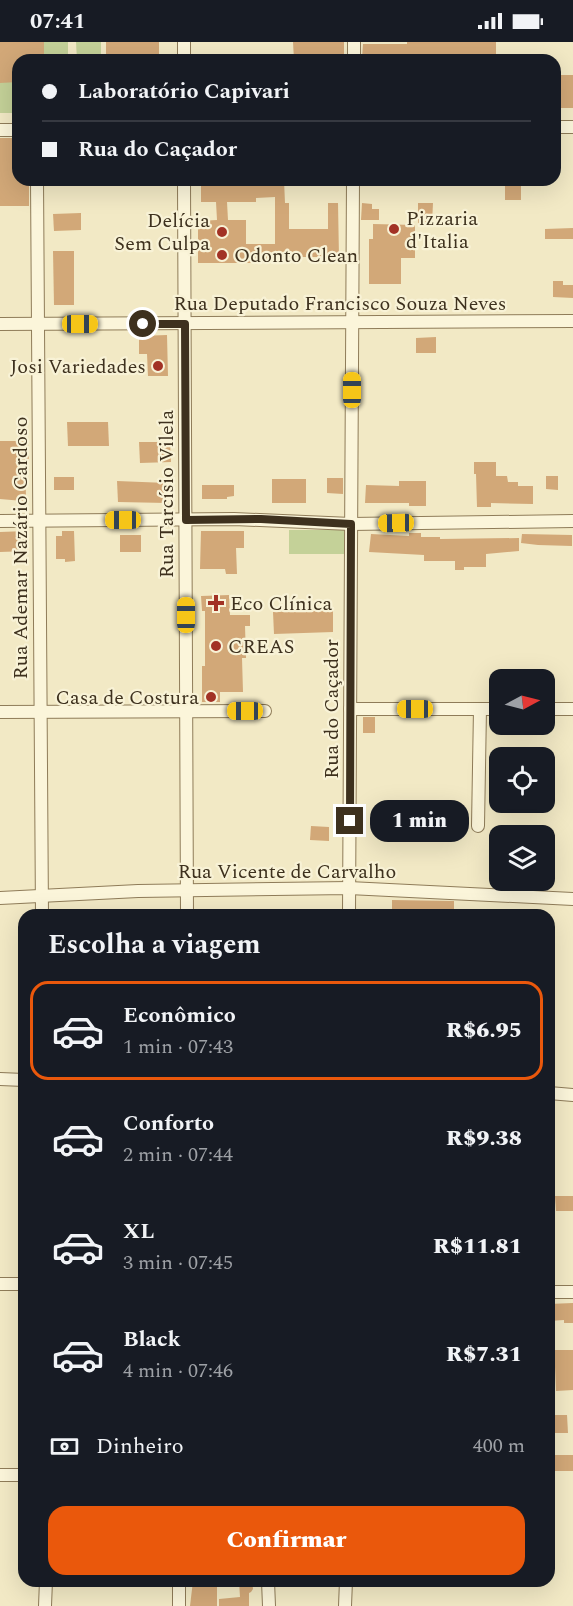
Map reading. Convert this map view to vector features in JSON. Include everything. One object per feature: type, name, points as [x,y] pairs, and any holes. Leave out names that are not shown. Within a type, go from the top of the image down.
[{"type":"street","name":"Rua Ademar Nazário Cardoso","points":[[37,186],[42,909]]},
{"type":"street","name":"Rua Tarcísio Vilela","points":[[184,186],[187,909]]},
{"type":"street","name":"Rua do Caçador","points":[[349,909],[353,186]]},
{"type":"street","name":"Rua Deputado Francisco Souza Neves","points":[[0,324],[573,321]]},
{"type":"street","points":[[0,521],[261,519],[351,524],[573,521]]},
{"type":"street","points":[[350,709],[489,709]]},
{"type":"street","points":[[478,826],[480,709]]},
{"type":"street","points":[[555,709],[573,709]]},
{"type":"street","points":[[0,712],[265,711]]},
{"type":"street","name":"Rua Vicente de Carvalho","points":[[0,898],[187,890],[349,888],[573,899]]},
{"type":"street","points":[[0,1079],[18,1080]]},
{"type":"street","points":[[555,1094],[573,1095]]},
{"type":"street","points":[[0,1284],[18,1284]]},
{"type":"street","points":[[555,1292],[573,1292]]},
{"type":"street","points":[[0,1475],[18,1475]]},
{"type":"street","points":[[45,1606],[46,1587]]},
{"type":"street","points":[[179,1587],[179,1606]]},
{"type":"street","points":[[268,1587],[269,1606]]},
{"type":"street","points":[[345,1606],[346,1587]]},
{"type":"green space","points":[[0,42],[68,42],[68,54],[12,54],[12,113],[0,113]]},
{"type":"green space","points":[[76,42],[101,42],[101,54],[77,54]]},
{"type":"green space","points":[[289,530],[345,530],[345,554],[289,554]]},
{"type":"building","points":[[0,42],[44,42],[44,54],[12,54],[12,82],[0,83]]},
{"type":"building","points":[[106,42],[159,42],[159,54],[106,54]]},
{"type":"building","points":[[293,42],[344,42],[344,54],[294,54]]},
{"type":"building","points":[[407,42],[496,42],[496,54],[362,54],[363,44],[407,44]]},
{"type":"building","points":[[561,75],[573,75],[573,108],[561,108]]},
{"type":"building","points":[[0,138],[12,138],[12,186],[29,186],[29,206],[0,206]]},
{"type":"building","points":[[201,186],[284,186],[285,203],[289,203],[289,229],[328,229],[328,203],[338,203],[339,257],[270,257],[270,263],[198,263],[198,221],[217,220],[216,202],[201,202]],"holes":[[[275,197],[275,244],[246,244],[246,220],[228,220],[227,202],[256,202],[256,198]]]},
{"type":"building","points":[[505,186],[521,186],[521,200],[505,200]]},
{"type":"building","points":[[362,203],[372,204],[372,209],[379,209],[379,220],[361,220]]},
{"type":"building","points":[[418,203],[433,203],[432,224],[418,224]]},
{"type":"building","points":[[81,213],[81,230],[54,231],[53,214]]},
{"type":"building","points":[[373,224],[415,225],[415,258],[401,258],[401,284],[369,284],[369,239],[373,239]]},
{"type":"building","points":[[573,228],[573,239],[545,239],[545,229]]},
{"type":"building","points":[[53,251],[74,251],[74,305],[54,305]]},
{"type":"building","points":[[553,281],[563,281],[563,285],[573,285],[573,298],[553,297]]},
{"type":"building","points":[[167,335],[168,376],[148,376],[147,354],[139,354],[139,336]]},
{"type":"building","points":[[436,337],[436,353],[416,353],[416,338]]},
{"type":"building","points":[[67,422],[108,422],[109,446],[68,446]]},
{"type":"building","points":[[0,441],[28,441],[29,463],[25,463],[26,497],[23,501],[0,499]]},
{"type":"building","points":[[139,442],[170,442],[171,462],[140,463]]},
{"type":"building","points":[[474,462],[496,462],[496,476],[507,476],[508,482],[518,482],[518,486],[533,486],[533,504],[491,503],[491,507],[477,507]]},
{"type":"building","points":[[546,476],[558,476],[558,490],[546,489]]},
{"type":"building","points":[[54,477],[74,477],[74,490],[54,490]]},
{"type":"building","points":[[327,478],[343,478],[343,494],[327,493]]},
{"type":"building","points":[[272,479],[306,479],[306,503],[272,503]]},
{"type":"building","points":[[117,481],[167,483],[167,503],[118,502]]},
{"type":"building","points":[[399,481],[426,481],[426,506],[409,506],[409,503],[365,503],[366,485],[399,486]]},
{"type":"building","points":[[202,485],[234,485],[234,496],[227,497],[227,499],[202,499]]},
{"type":"building","points":[[27,531],[28,551],[0,552],[0,532]]},
{"type":"building","points":[[62,531],[74,531],[75,561],[65,562],[65,559],[56,559],[56,536],[62,536]]},
{"type":"building","points":[[201,531],[244,531],[244,548],[236,548],[237,574],[226,574],[225,569],[200,569]]},
{"type":"building","points":[[409,533],[421,533],[421,537],[440,537],[440,539],[519,538],[519,551],[486,554],[486,567],[464,567],[464,570],[455,570],[455,561],[424,561],[424,555],[369,552],[371,534],[409,536]]},
{"type":"building","points":[[522,534],[572,535],[572,546],[521,543]]},
{"type":"building","points":[[120,535],[141,535],[141,552],[120,552]]},
{"type":"building","points":[[229,595],[230,615],[250,615],[250,626],[245,626],[246,658],[242,658],[243,692],[220,692],[220,702],[202,702],[202,666],[205,666],[205,611],[202,611],[201,596]]},
{"type":"building","points":[[333,610],[333,632],[274,634],[273,612]]},
{"type":"building","points":[[363,717],[375,717],[375,733],[363,733]]},
{"type":"building","points":[[311,826],[329,827],[329,841],[310,840]]},
{"type":"building","points":[[392,900],[454,901],[454,909],[392,909]]},
{"type":"building","points":[[555,1196],[573,1196],[573,1211],[556,1211]]},
{"type":"building","points":[[573,1303],[573,1323],[555,1321],[555,1304]]},
{"type":"building","points":[[555,1350],[573,1350],[573,1390],[556,1391]]},
{"type":"building","points":[[555,1415],[567,1415],[568,1433],[555,1433]]},
{"type":"building","points":[[555,1455],[573,1455],[573,1471],[555,1471]]},
{"type":"building","points":[[192,1587],[217,1587],[217,1606],[190,1606]]},
{"type":"building","points":[[239,1587],[253,1587],[249,1593],[249,1606],[219,1606],[219,1599],[240,1597]]},
{"type":"place","name":"Pizzaria d'Italia","points":[[394,229]]},
{"type":"place","name":"Delícia Sem Culpa","points":[[222,232]]},
{"type":"place","name":"Odonto Clean","points":[[222,255]]},
{"type":"place","name":"Josi Variedades","points":[[158,366]]},
{"type":"place","name":"Eco Clínica","points":[[216,603]]},
{"type":"place","name":"CREAS","points":[[216,646]]},
{"type":"place","name":"Casa de Costura","points":[[211,697]]},
{"type":"route","points":[[143,324],[185,324],[186,520],[261,519],[351,524],[350,821]]}]
